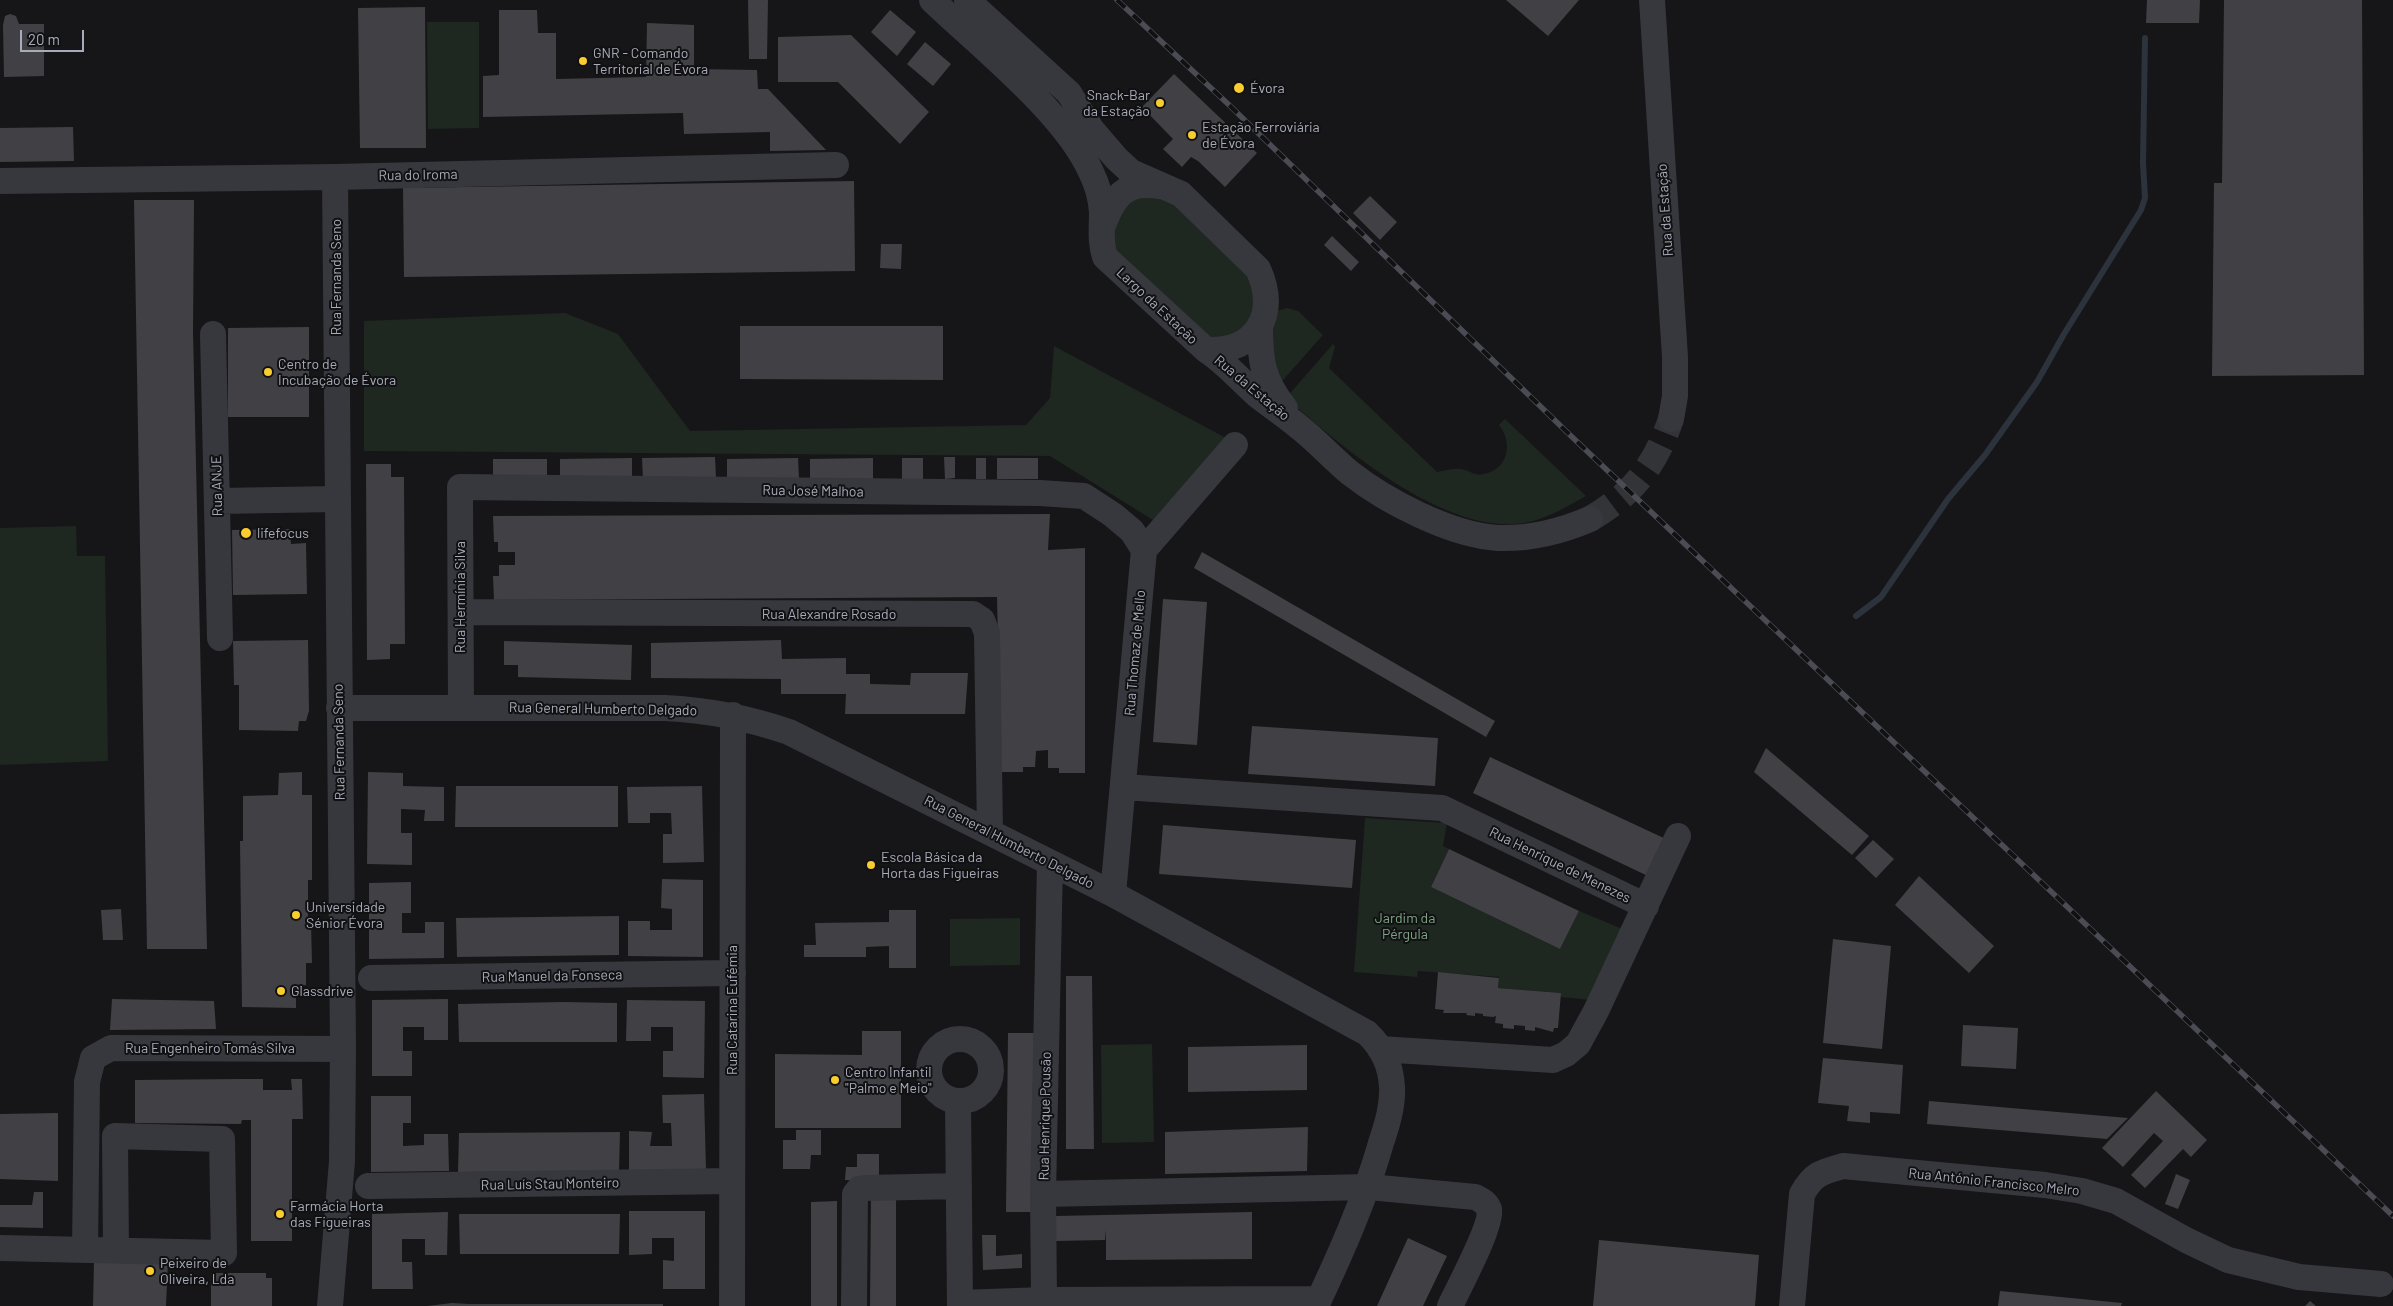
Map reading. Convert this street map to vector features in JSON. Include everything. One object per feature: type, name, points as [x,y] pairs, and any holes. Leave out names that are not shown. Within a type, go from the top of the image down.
[{"type":"street","name":"Largo da Estação","points":[[932,0],[1028,91],[1060,126],[1079,151],[1092,174],[1100,199],[1101,246],[1105,257],[1206,350],[1230,348],[1247,342],[1260,325],[1266,312],[1268,298],[1265,283],[1258,269],[1181,194],[1132,172],[1116,158],[1092,130],[1069,93],[967,0]]},
{"type":"street","name":"Rua da Estação","points":[[1652,0],[1675,357],[1675,396],[1671,419]]},
{"type":"street","name":"Rua do Iroma","points":[[0,182],[336,178],[836,165]]},
{"type":"street","name":"Rua Fernanda Seno","points":[[330,1306],[342,1161],[343,1049],[338,708],[336,178]]},
{"type":"street","name":"Largo da Estação","points":[[1101,230],[1115,200],[1130,187],[1141,183],[1170,188]]},
{"type":"street","name":"Rua da Estação","points":[[1260,325],[1261,361],[1269,386],[1299,426]]},
{"type":"street","name":"Rua ANJE","points":[[213,334],[220,638]]},
{"type":"street","name":"Rua da Estação","points":[[1206,350],[1218,358],[1256,394],[1299,426],[1351,474],[1405,507],[1462,531],[1498,538],[1524,536],[1570,527],[1590,519]]},
{"type":"street","points":[[1144,550],[1235,445]]},
{"type":"street","name":"Rua José Malhoa","points":[[460,487],[1040,493],[1084,496],[1113,515],[1132,531],[1144,550]]},
{"type":"street","name":"Rua Hermínia Silva","points":[[460,487],[461,708]]},
{"type":"street","points":[[217,500],[337,499]]},
{"type":"street","name":"Rua Thomaz de Mello","points":[[1113,894],[1144,550]]},
{"type":"street","name":"Rua Alexandre Rosado","points":[[460,612],[973,614],[982,620],[987,633],[990,832]]},
{"type":"street","name":"Rua General Humberto Delgado","points":[[338,708],[666,708],[733,715],[789,732],[1113,894],[1368,1033],[1380,1049],[1389,1067],[1392,1088],[1390,1115],[1368,1188],[1318,1302]]},
{"type":"street","name":"Rua Catarina Eufémia","points":[[732,1306],[733,715]]},
{"type":"street","name":"Rua Henrique de Menezes","points":[[1123,787],[1442,808],[1646,906],[1596,1011],[1578,1044],[1566,1054],[1552,1060],[1380,1049]]},
{"type":"street","points":[[1646,906],[1678,836]]},
{"type":"street","name":"Rua Henrique Pousão","points":[[1050,863],[1043,1194],[1368,1188],[1475,1197],[1485,1202],[1490,1211],[1488,1226],[1450,1306]]},
{"type":"street","name":"Rua Manuel da Fonseca","points":[[371,978],[733,973]]},
{"type":"street","name":"Rua Engenheiro Tomás Silva","points":[[85,1250],[87,1082],[93,1058],[110,1048],[343,1049]]},
{"type":"street","points":[[958,1102],[960,1304],[1044,1300],[1318,1302]]},
{"type":"street","points":[[0,1248],[116,1251],[224,1253],[222,1138],[115,1136],[116,1251]]},
{"type":"street","name":"Rua António Francisco Melro","points":[[1792,1306],[1802,1194],[1811,1178],[1843,1166],[2045,1185],[2082,1191],[2116,1201],[2186,1240],[2228,1260],[2299,1277],[2381,1284]]},
{"type":"street","name":"Rua Luís Stau Monteiro","points":[[368,1186],[732,1182]]},
{"type":"street","points":[[854,1306],[854,1194],[859,1189],[865,1188],[959,1186]]},
{"type":"street","points":[[1043,1194],[1044,1300]]},
{"type":"green space","points":[[427,22],[479,22],[479,128],[428,129]]},
{"type":"green space","points":[[1162,192],[1252,271],[1260,292],[1246,334],[1206,344],[1113,255],[1113,218],[1131,194]]},
{"type":"green space","points":[[1287,308],[1298,311],[1323,335],[1276,388],[1265,355],[1277,311]]},
{"type":"green space","points":[[565,313],[618,334],[690,431],[1026,425],[1050,398],[1054,346],[1226,438],[1153,520],[1050,456],[364,451],[364,321]]},
{"type":"green space","points":[[1333,344],[1335,347],[1329,368],[1437,472],[1458,469],[1474,474],[1484,474],[1499,467],[1506,454],[1507,447],[1506,439],[1499,425],[1505,419],[1586,496],[1541,519],[1524,523],[1493,523],[1461,516],[1428,502],[1396,483],[1335,440],[1286,398]]},
{"type":"green space","points":[[76,526],[77,556],[105,556],[108,761],[0,765],[0,528]]},
{"type":"green space","name":"Jardim da Pérgula","points":[[1365,818],[1447,823],[1443,846],[1449,849],[1431,887],[1560,949],[1579,911],[1625,930],[1591,1000],[1561,997],[1561,993],[1498,988],[1499,977],[1418,971],[1417,977],[1354,972]]},
{"type":"green space","points":[[1020,918],[1020,965],[950,966],[950,919]]},
{"type":"green space","points":[[1152,1044],[1154,1142],[1102,1143],[1101,1045]]},
{"type":"building","points":[[748,0],[768,0],[767,59],[749,59]]},
{"type":"building","points":[[1506,0],[1579,0],[1548,36]]},
{"type":"building","points":[[2147,0],[2200,0],[2199,23],[2146,23]]},
{"type":"building","points":[[2224,0],[2362,0],[2364,375],[2212,376],[2214,183],[2222,183]]},
{"type":"building","points":[[425,7],[426,148],[360,148],[358,8]]},
{"type":"building","points":[[499,10],[537,10],[538,33],[556,33],[556,79],[646,77],[647,23],[694,25],[694,69],[757,70],[758,89],[768,89],[826,150],[770,151],[770,132],[684,134],[683,113],[483,117],[483,76],[499,75]]},
{"type":"building","points":[[890,10],[916,32],[897,56],[871,32]]},
{"type":"building","points":[[10,14],[16,16],[19,24],[44,24],[44,76],[4,77],[3,25],[5,16]]},
{"type":"building","points":[[851,35],[929,112],[900,144],[838,82],[778,82],[778,37]]},
{"type":"building","points":[[925,42],[951,64],[933,86],[907,64]]},
{"type":"building","name":"Estação Ferroviária de Évora","points":[[1174,74],[1257,153],[1225,187],[1198,161],[1191,157],[1182,167],[1163,149],[1173,139],[1142,107]]},
{"type":"building","points":[[73,127],[74,161],[0,162],[0,128]]},
{"type":"building","points":[[854,181],[855,271],[404,277],[403,188]]},
{"type":"building","points":[[1370,196],[1397,222],[1380,240],[1353,213]]},
{"type":"building","points":[[134,200],[194,200],[193,332],[207,949],[147,949]]},
{"type":"building","points":[[1332,236],[1359,262],[1351,271],[1324,245]]},
{"type":"building","points":[[881,244],[902,244],[901,269],[880,268]]},
{"type":"building","points":[[740,326],[943,326],[943,380],[740,379]]},
{"type":"building","name":"Centro de Incubação de Évora","points":[[309,327],[309,417],[228,417],[228,328]]},
{"type":"building","points":[[715,457],[716,478],[643,479],[642,458]]},
{"type":"building","points":[[944,457],[955,457],[955,478],[945,479]]},
{"type":"building","points":[[632,458],[632,480],[560,480],[560,459]]},
{"type":"building","points":[[798,458],[799,478],[727,479],[727,459]]},
{"type":"building","points":[[873,458],[873,479],[810,480],[810,459]]},
{"type":"building","points":[[902,458],[923,458],[923,480],[902,480]]},
{"type":"building","points":[[976,458],[986,458],[986,479],[976,479]]},
{"type":"building","points":[[997,458],[1038,458],[1038,479],[997,479]]},
{"type":"building","points":[[493,459],[547,459],[547,480],[493,481]]},
{"type":"building","points":[[366,464],[391,464],[391,477],[404,477],[405,644],[390,644],[390,659],[367,660]]},
{"type":"building","points":[[1050,514],[1048,550],[1085,548],[1085,773],[1059,773],[1059,768],[1048,768],[1048,750],[1036,751],[1035,767],[1023,767],[1023,772],[1001,772],[997,597],[494,600],[493,576],[499,576],[499,565],[515,565],[515,552],[498,552],[498,542],[494,542],[493,516]]},
{"type":"building","points":[[290,529],[291,544],[306,543],[307,594],[233,595],[232,530]]},
{"type":"building","points":[[1202,552],[1495,721],[1486,737],[1194,568]]},
{"type":"building","points":[[1163,599],[1207,602],[1197,745],[1153,742]]},
{"type":"building","points":[[308,640],[309,711],[306,721],[299,721],[298,731],[239,730],[239,685],[234,685],[233,641]]},
{"type":"building","points":[[781,640],[782,659],[846,658],[846,674],[870,674],[870,684],[910,685],[911,673],[968,673],[965,714],[845,714],[846,694],[781,694],[781,679],[651,678],[651,643]]},
{"type":"building","points":[[504,641],[632,645],[631,680],[518,677],[518,665],[504,665]]},
{"type":"building","points":[[1252,726],[1438,738],[1435,786],[1248,774]]},
{"type":"building","points":[[1766,748],[1869,836],[1852,855],[1754,772]]},
{"type":"building","points":[[1490,757],[1668,840],[1650,877],[1473,793]]},
{"type":"building","points":[[302,772],[302,795],[312,795],[312,880],[308,880],[308,921],[311,922],[312,963],[306,963],[306,985],[296,986],[296,1008],[242,1007],[240,841],[243,841],[243,796],[278,795],[279,773]]},
{"type":"building","points":[[368,772],[403,773],[403,786],[444,787],[444,821],[424,821],[425,810],[401,809],[401,833],[412,833],[412,865],[367,864]]},
{"type":"building","points":[[456,786],[618,786],[618,827],[455,827]]},
{"type":"building","points":[[702,786],[704,862],[663,863],[663,834],[672,834],[671,813],[650,813],[650,823],[628,823],[627,787]]},
{"type":"building","points":[[1163,825],[1356,840],[1352,888],[1159,874]]},
{"type":"building","points":[[1873,840],[1894,859],[1876,878],[1855,858]]},
{"type":"building","points":[[1449,849],[1579,911],[1560,949],[1431,887]]},
{"type":"building","points":[[1919,876],[1994,946],[1969,973],[1895,905]]},
{"type":"building","points":[[662,879],[703,880],[703,957],[628,956],[628,921],[650,921],[650,930],[672,930],[672,909],[661,908]]},
{"type":"building","points":[[411,882],[411,913],[402,913],[402,933],[425,933],[425,922],[444,922],[444,958],[369,959],[369,883]]},
{"type":"building","points":[[121,909],[123,940],[103,940],[101,910]]},
{"type":"building","points":[[889,910],[916,910],[916,968],[889,968],[889,946],[866,947],[866,957],[804,957],[804,945],[816,945],[815,923],[889,922]]},
{"type":"building","points":[[619,916],[619,955],[457,957],[456,918]]},
{"type":"building","points":[[1833,939],[1891,946],[1882,1049],[1823,1043]]},
{"type":"building","points":[[1438,972],[1499,978],[1498,988],[1561,993],[1558,1028],[1554,1028],[1553,1032],[1535,1027],[1535,1031],[1525,1030],[1525,1026],[1514,1025],[1514,1029],[1503,1028],[1503,1024],[1495,1023],[1496,1016],[1483,1016],[1483,1014],[1475,1013],[1475,1016],[1466,1015],[1467,1013],[1443,1013],[1444,1010],[1435,1009]]},
{"type":"building","points":[[1066,976],[1092,976],[1094,1149],[1066,1149]]},
{"type":"building","points":[[112,999],[214,1001],[216,1029],[110,1030]]},
{"type":"building","points":[[448,999],[448,1040],[424,1040],[424,1027],[403,1027],[403,1051],[412,1051],[412,1076],[372,1076],[372,1000]]},
{"type":"building","points":[[627,1000],[705,1001],[704,1078],[663,1077],[663,1051],[673,1051],[673,1027],[651,1027],[651,1041],[626,1041]]},
{"type":"building","points":[[617,1003],[617,1042],[459,1042],[458,1004]]},
{"type":"building","points":[[1963,1025],[2018,1028],[2016,1069],[1961,1066]]},
{"type":"building","name":"Centro Infantil \"Palmo e Meio\"","points":[[862,1031],[901,1031],[901,1128],[775,1128],[775,1054],[862,1055]]},
{"type":"building","points":[[1008,1033],[1034,1033],[1032,1212],[1006,1212]]},
{"type":"building","points":[[1307,1045],[1307,1090],[1188,1092],[1188,1047]]},
{"type":"building","points":[[1823,1058],[1903,1065],[1900,1114],[1870,1112],[1870,1123],[1847,1121],[1849,1106],[1818,1103]]},
{"type":"building","points":[[263,1079],[263,1090],[292,1090],[291,1079],[302,1079],[303,1119],[292,1119],[292,1241],[251,1241],[251,1120],[242,1120],[241,1124],[135,1123],[135,1080]]},
{"type":"building","points":[[2156,1091],[2207,1140],[2191,1157],[2183,1149],[2145,1188],[2131,1175],[2163,1141],[2154,1133],[2123,1167],[2102,1148]]},
{"type":"building","points":[[704,1094],[706,1170],[629,1172],[629,1131],[652,1132],[650,1146],[672,1146],[671,1123],[663,1123],[662,1095]]},
{"type":"building","points":[[371,1096],[411,1096],[411,1123],[403,1123],[403,1146],[424,1145],[424,1134],[448,1134],[449,1171],[371,1172]]},
{"type":"building","points":[[1929,1101],[2128,1118],[2107,1139],[1927,1124]]},
{"type":"building","points":[[58,1113],[58,1181],[0,1179],[0,1114]]},
{"type":"building","points":[[1308,1127],[1307,1171],[1165,1174],[1165,1132]]},
{"type":"building","points":[[796,1130],[821,1130],[821,1155],[811,1155],[810,1169],[783,1169],[783,1140],[796,1140]]},
{"type":"building","points":[[620,1132],[619,1171],[458,1172],[459,1133]]},
{"type":"building","points":[[857,1154],[879,1154],[879,1180],[845,1180],[846,1167],[857,1167]]},
{"type":"building","points":[[2176,1174],[2190,1180],[2178,1209],[2165,1204]]},
{"type":"building","points":[[34,1192],[43,1192],[43,1228],[0,1227],[0,1205],[32,1205]]},
{"type":"building","points":[[871,1193],[896,1193],[896,1306],[870,1306]]},
{"type":"building","points":[[837,1201],[837,1306],[811,1306],[811,1202]]},
{"type":"building","points":[[629,1211],[705,1211],[705,1289],[663,1289],[663,1260],[674,1261],[674,1238],[652,1238],[652,1254],[629,1255]]},
{"type":"building","points":[[448,1212],[447,1255],[425,1255],[425,1239],[402,1239],[402,1262],[412,1262],[413,1289],[372,1289],[372,1214]]},
{"type":"building","points":[[1252,1212],[1252,1259],[1106,1260],[1106,1230],[1105,1240],[1055,1241],[1055,1216]]},
{"type":"building","points":[[459,1214],[620,1214],[619,1254],[460,1254]]},
{"type":"building","points":[[982,1235],[996,1235],[996,1256],[1022,1254],[1022,1268],[983,1270]]},
{"type":"building","points":[[1408,1238],[1447,1256],[1423,1306],[1377,1306]]},
{"type":"building","points":[[1599,1240],[1759,1255],[1755,1306],[1593,1306]]},
{"type":"building","points":[[168,1260],[166,1306],[93,1306],[94,1261]]},
{"type":"building","points":[[211,1273],[266,1273],[266,1278],[272,1278],[272,1306],[211,1306]]},
{"type":"building","points":[[2000,1291],[2122,1303],[2121,1306],[1998,1306]]},
{"type":"building","points":[[2310,1301],[2316,1306],[2305,1306]]},
{"type":"building","points":[[452,1303],[663,1304],[663,1306],[427,1306]]},
{"type":"waterway","points":[[1856,616],[1881,597],[1948,499],[1985,455],[2037,382],[2064,334],[2141,210],[2145,198],[2143,163],[2145,38]]},
{"type":"tunnel","points":[[1590,519],[1619,499],[1641,477],[1658,451],[1671,419]]},
{"type":"railway","points":[[1117,0],[1227,103],[1570,435],[2393,1216]]},
{"type":"place","name":"GNR - Comando Territorial de Évora","points":[[583,61]]},
{"type":"place","name":"Évora","points":[[1239,88]]},
{"type":"place","name":"Snack-Bar da Estação","points":[[1160,103]]},
{"type":"place","name":"Estação Ferroviária de Évora","points":[[1192,135]]},
{"type":"place","name":"Centro de Incubação de Évora","points":[[268,372]]},
{"type":"place","name":"lifefocus","points":[[246,533]]},
{"type":"place","name":"Escola Básica da Horta das Figueiras","points":[[871,865]]},
{"type":"place","name":"Universidade Sénior Évora","points":[[296,915]]},
{"type":"place","name":"Glassdrive","points":[[281,991]]},
{"type":"place","name":"Centro Infantil \"Palmo e Meio\"","points":[[835,1080]]},
{"type":"place","name":"Farmácia Horta das Figueiras","points":[[280,1214]]},
{"type":"place","name":"Peixeiro de Oliveira, Lda","points":[[150,1271]]}]
